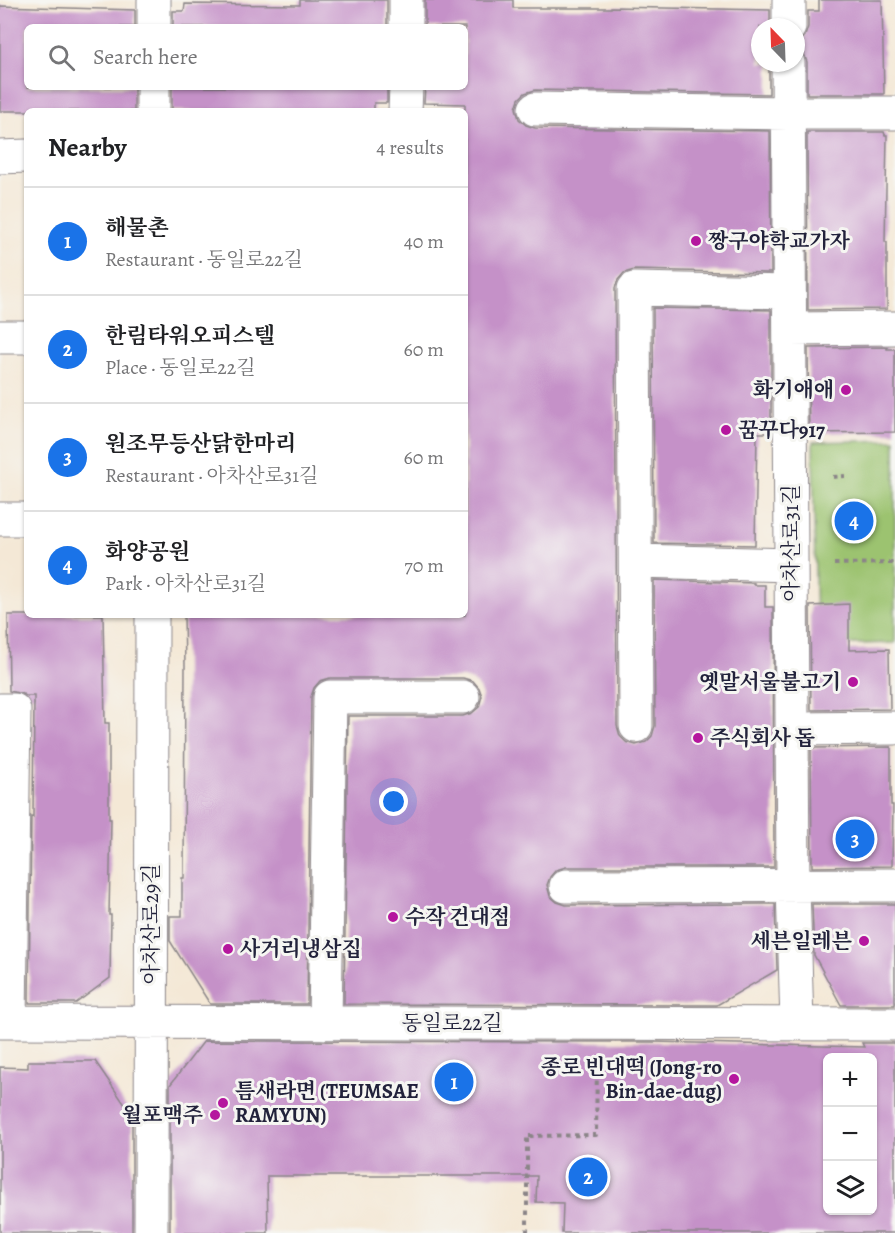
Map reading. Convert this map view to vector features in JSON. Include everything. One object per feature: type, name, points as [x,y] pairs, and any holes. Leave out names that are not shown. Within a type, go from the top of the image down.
[{"type":"street","points":[[154,0],[154,24]]},
{"type":"street","points":[[406,0],[406,24]]},
{"type":"street","points":[[789,0],[789,18]]},
{"type":"street","name":"아차산로31길","points":[[789,72],[791,565],[797,1024]]},
{"type":"street","points":[[153,90],[153,108]]},
{"type":"street","points":[[405,108],[406,90]]},
{"type":"street","points":[[536,109],[895,113]]},
{"type":"street","points":[[0,157],[24,156]]},
{"type":"street","points":[[636,726],[634,289],[789,292]]},
{"type":"street","points":[[790,329],[895,328]]},
{"type":"street","points":[[0,337],[24,337]]},
{"type":"street","points":[[0,519],[24,519]]},
{"type":"street","points":[[636,561],[791,565]]},
{"type":"street","name":"아차산로29길","points":[[150,1233],[152,618]]},
{"type":"street","points":[[325,1023],[330,697],[463,697]]},
{"type":"street","name":"동일로22길","points":[[0,710],[14,710],[5,1022],[895,1024]]},
{"type":"street","points":[[793,729],[895,728]]},
{"type":"street","points":[[566,886],[895,885]]},
{"type":"path","points":[[791,565],[895,563]]},
{"type":"path","points":[[527,1233],[527,1136],[596,1135],[597,1024]]},
{"type":"green space","points":[[895,440],[895,643],[816,645],[813,442]]},
{"type":"building","points":[[300,0],[387,0],[387,24],[173,24],[173,11],[184,11],[185,4],[300,5]]},
{"type":"building","points":[[425,0],[513,0],[513,8],[770,10],[770,18],[751,18],[751,72],[769,72],[769,94],[535,90],[525,93],[519,99],[516,108],[519,119],[535,128],[770,131],[771,273],[634,270],[624,273],[615,288],[617,726],[620,736],[626,742],[636,745],[646,742],[652,736],[655,726],[654,580],[765,585],[765,607],[773,607],[774,867],[566,867],[556,870],[547,885],[550,896],[566,905],[775,904],[777,970],[717,1005],[344,1004],[348,716],[463,716],[479,707],[482,696],[473,681],[463,678],[330,678],[320,681],[311,697],[307,1004],[210,1004],[170,941],[170,916],[182,916],[182,878],[184,878],[184,618],[468,618],[468,108],[465,108],[465,104],[424,103],[425,90],[468,90],[468,24],[425,24]]},
{"type":"building","points":[[819,0],[882,0],[884,94],[807,94],[805,36],[808,27],[808,11],[819,11]]},
{"type":"building","points":[[0,6],[135,10],[135,24],[24,24],[24,90],[134,90],[134,108],[24,108],[24,111],[0,111]]},
{"type":"building","points":[[172,90],[387,90],[387,103],[374,103],[374,108],[172,108]]},
{"type":"building","points":[[807,132],[884,132],[887,135],[885,242],[887,242],[887,309],[808,310]]},
{"type":"building","points":[[653,308],[771,310],[771,433],[757,433],[755,545],[654,543]]},
{"type":"building","name":"화기애애","points":[[887,347],[887,349],[895,349],[895,432],[809,433],[808,348]]},
{"type":"building","name":"옛말서울불고기","points":[[849,604],[849,650],[889,649],[890,709],[811,710],[810,606]]},
{"type":"building","points":[[8,615],[24,615],[24,618],[103,618],[105,723],[109,723],[109,819],[111,819],[110,978],[76,1003],[29,1003],[34,696],[9,691]]},
{"type":"building","points":[[891,747],[892,866],[812,867],[811,748]]},
{"type":"building","points":[[812,904],[895,904],[895,1005],[841,1005],[814,955]]},
{"type":"building","points":[[204,1041],[653,1042],[864,1047],[862,1043],[895,1043],[895,1233],[562,1233],[563,1203],[536,1202],[537,1176],[267,1176],[268,1233],[170,1233],[170,1085]]},
{"type":"building","points":[[28,1061],[95,1061],[132,1115],[132,1233],[0,1233],[0,1067],[28,1068]]},
{"type":"place","name":"짱구야학교가자","points":[[696,241]]},
{"type":"place","name":"화기애애","points":[[846,390]]},
{"type":"place","name":"꿈꾸다917","points":[[726,430]]},
{"type":"place","name":"화양공원","points":[[854,521]]},
{"type":"place","name":"옛말서울불고기","points":[[853,682]]},
{"type":"place","name":"주식회사 돕","points":[[698,738]]},
{"type":"place","name":"원조무등산닭한마리","points":[[855,839]]},
{"type":"place","name":"수작 건대점","points":[[393,917]]},
{"type":"place","name":"세븐일레븐","points":[[864,941]]},
{"type":"place","name":"사거리냉삼집","points":[[228,949]]},
{"type":"place","name":"종로 빈대떡 (Jong-ro Bin-dae-dug)","points":[[734,1079]]},
{"type":"place","name":"해물촌","points":[[454,1082]]},
{"type":"place","name":"틈새라면 (TEUMSAE RAMYUN)","points":[[223,1103]]},
{"type":"place","name":"월포맥주","points":[[215,1115]]},
{"type":"place","name":"한림타워오피스텔","points":[[588,1177]]}]
